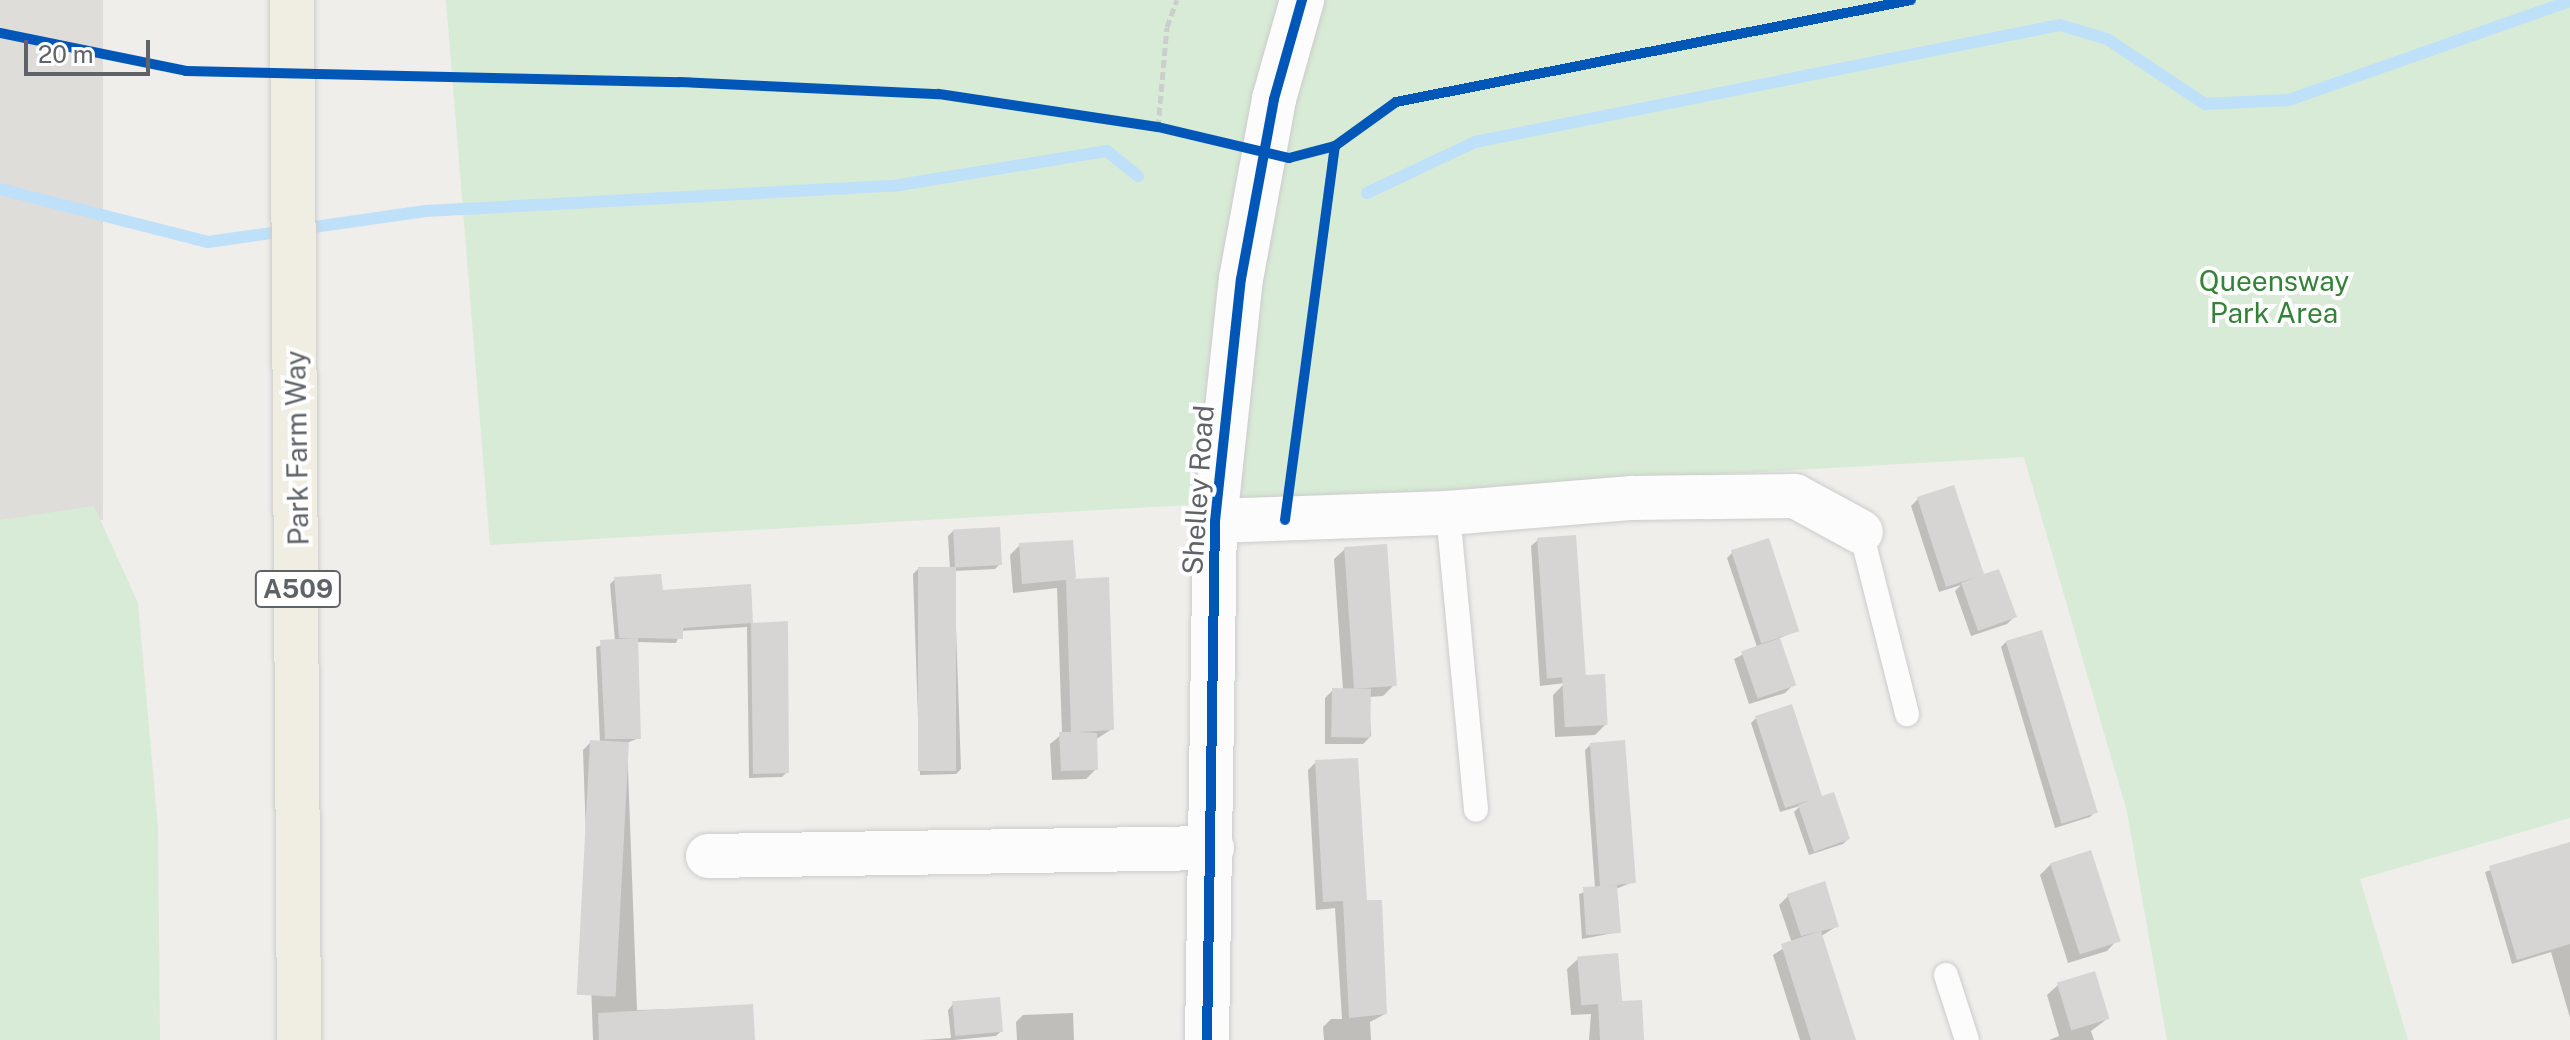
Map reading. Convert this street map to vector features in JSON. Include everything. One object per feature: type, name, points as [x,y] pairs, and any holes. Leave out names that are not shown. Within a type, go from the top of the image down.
[{"type":"highway","name":"Park Farm Way","points":[[292,3],[299,1040]]},
{"type":"street","name":"Shelley Road","points":[[1207,1040],[1215,521],[1241,279],[1274,99],[1302,0]]},
{"type":"street","points":[[1215,521],[1448,513],[1632,498],[1795,496],[1861,532]]},
{"type":"street","points":[[708,856],[1212,848]]},
{"type":"lane","points":[[1448,513],[1476,810]]},
{"type":"lane","points":[[1861,532],[1907,714]]},
{"type":"lane","points":[[1946,975],[1967,1040]]},
{"type":"path","points":[[1158,127],[1167,27],[1177,0]]},
{"type":"path","points":[[1142,125],[1173,131]]},
{"type":"shaded area","points":[[0,0],[103,0],[103,520],[0,520]]},
{"type":"green space","name":"Queensway Park Area","points":[[446,0],[2570,0],[2570,818],[2360,879],[2408,1040],[2167,1040],[2127,812],[2024,457],[490,545]]},
{"type":"green space","points":[[94,506],[138,603],[158,828],[160,1040],[0,1040],[0,520]]},
{"type":"building","points":[[1954,485],[1984,574],[1999,569],[2017,617],[1978,631],[1961,583],[1976,577],[1946,587],[1917,497]]},
{"type":"building","points":[[1000,527],[1002,565],[955,567],[953,529]]},
{"type":"building","points":[[1576,535],[1586,676],[1547,678],[1537,538]]},
{"type":"building","points":[[1769,538],[1799,631],[1761,644],[1731,550]]},
{"type":"building","points":[[1073,540],[1076,578],[1072,579],[1109,577],[1114,730],[1078,732],[1097,733],[1098,770],[1061,771],[1059,732],[1071,732],[1066,580],[1022,584],[1019,543]]},
{"type":"building","points":[[1387,544],[1397,686],[1354,689],[1344,547]]},
{"type":"building","points":[[918,567],[956,567],[956,771],[918,771]]},
{"type":"building","points":[[661,574],[663,590],[751,584],[753,623],[788,621],[789,773],[753,774],[751,623],[683,628],[683,639],[638,638],[641,739],[605,739],[600,640],[637,638],[619,638],[614,577]]},
{"type":"building","points":[[2042,630],[2098,813],[2062,824],[2006,641]]},
{"type":"building","points":[[1780,638],[1796,685],[1758,699],[1741,651]]},
{"type":"building","points":[[1605,674],[1608,725],[1565,727],[1562,676]]},
{"type":"building","points":[[1332,688],[1371,689],[1370,738],[1331,737]]},
{"type":"building","points":[[1792,704],[1822,796],[1834,792],[1850,839],[1814,852],[1798,805],[1810,800],[1785,808],[1755,716]]},
{"type":"building","points":[[590,740],[629,742],[616,997],[577,995]]},
{"type":"building","points":[[1625,740],[1636,883],[1604,886],[1617,885],[1621,933],[1586,935],[1583,887],[1600,886],[1590,743]]},
{"type":"building","points":[[1358,758],[1367,900],[1382,900],[1387,1014],[1349,1018],[1343,901],[1323,902],[1315,760]]},
{"type":"building","points":[[2570,842],[2570,944],[2517,960],[2489,866]]},
{"type":"building","points":[[2091,850],[2121,941],[2080,955],[2050,863]]},
{"type":"building","points":[[1825,881],[1839,927],[1821,931],[1856,1040],[1811,1040],[1781,944],[1820,931],[1801,936],[1787,894]]},
{"type":"building","points":[[1618,953],[1622,1002],[1581,1005],[1577,957]]},
{"type":"building","points":[[2095,971],[2110,1019],[2071,1031],[2057,983]]},
{"type":"building","points":[[1000,997],[1003,1032],[955,1036],[952,1001]]},
{"type":"building","points":[[1642,1000],[1644,1040],[1600,1040],[1598,1002]]},
{"type":"building","points":[[753,1004],[755,1040],[599,1040],[598,1013]]},
{"type":"waterway","points":[[1367,193],[1475,142],[2060,25],[2107,39],[2205,104],[2289,100],[2570,1]]},
{"type":"waterway","points":[[0,189],[208,242],[426,211],[899,185],[1107,151],[1138,176]]},
{"type":"cycle path","points":[[1207,1040],[1215,521],[1241,279],[1274,99],[1302,0]]},
{"type":"cycle path","points":[[0,33],[186,71],[680,82],[939,94],[1158,127],[1289,158],[1335,146],[1396,102],[1911,0]]},
{"type":"cycle path","points":[[1285,520],[1335,146]]}]
